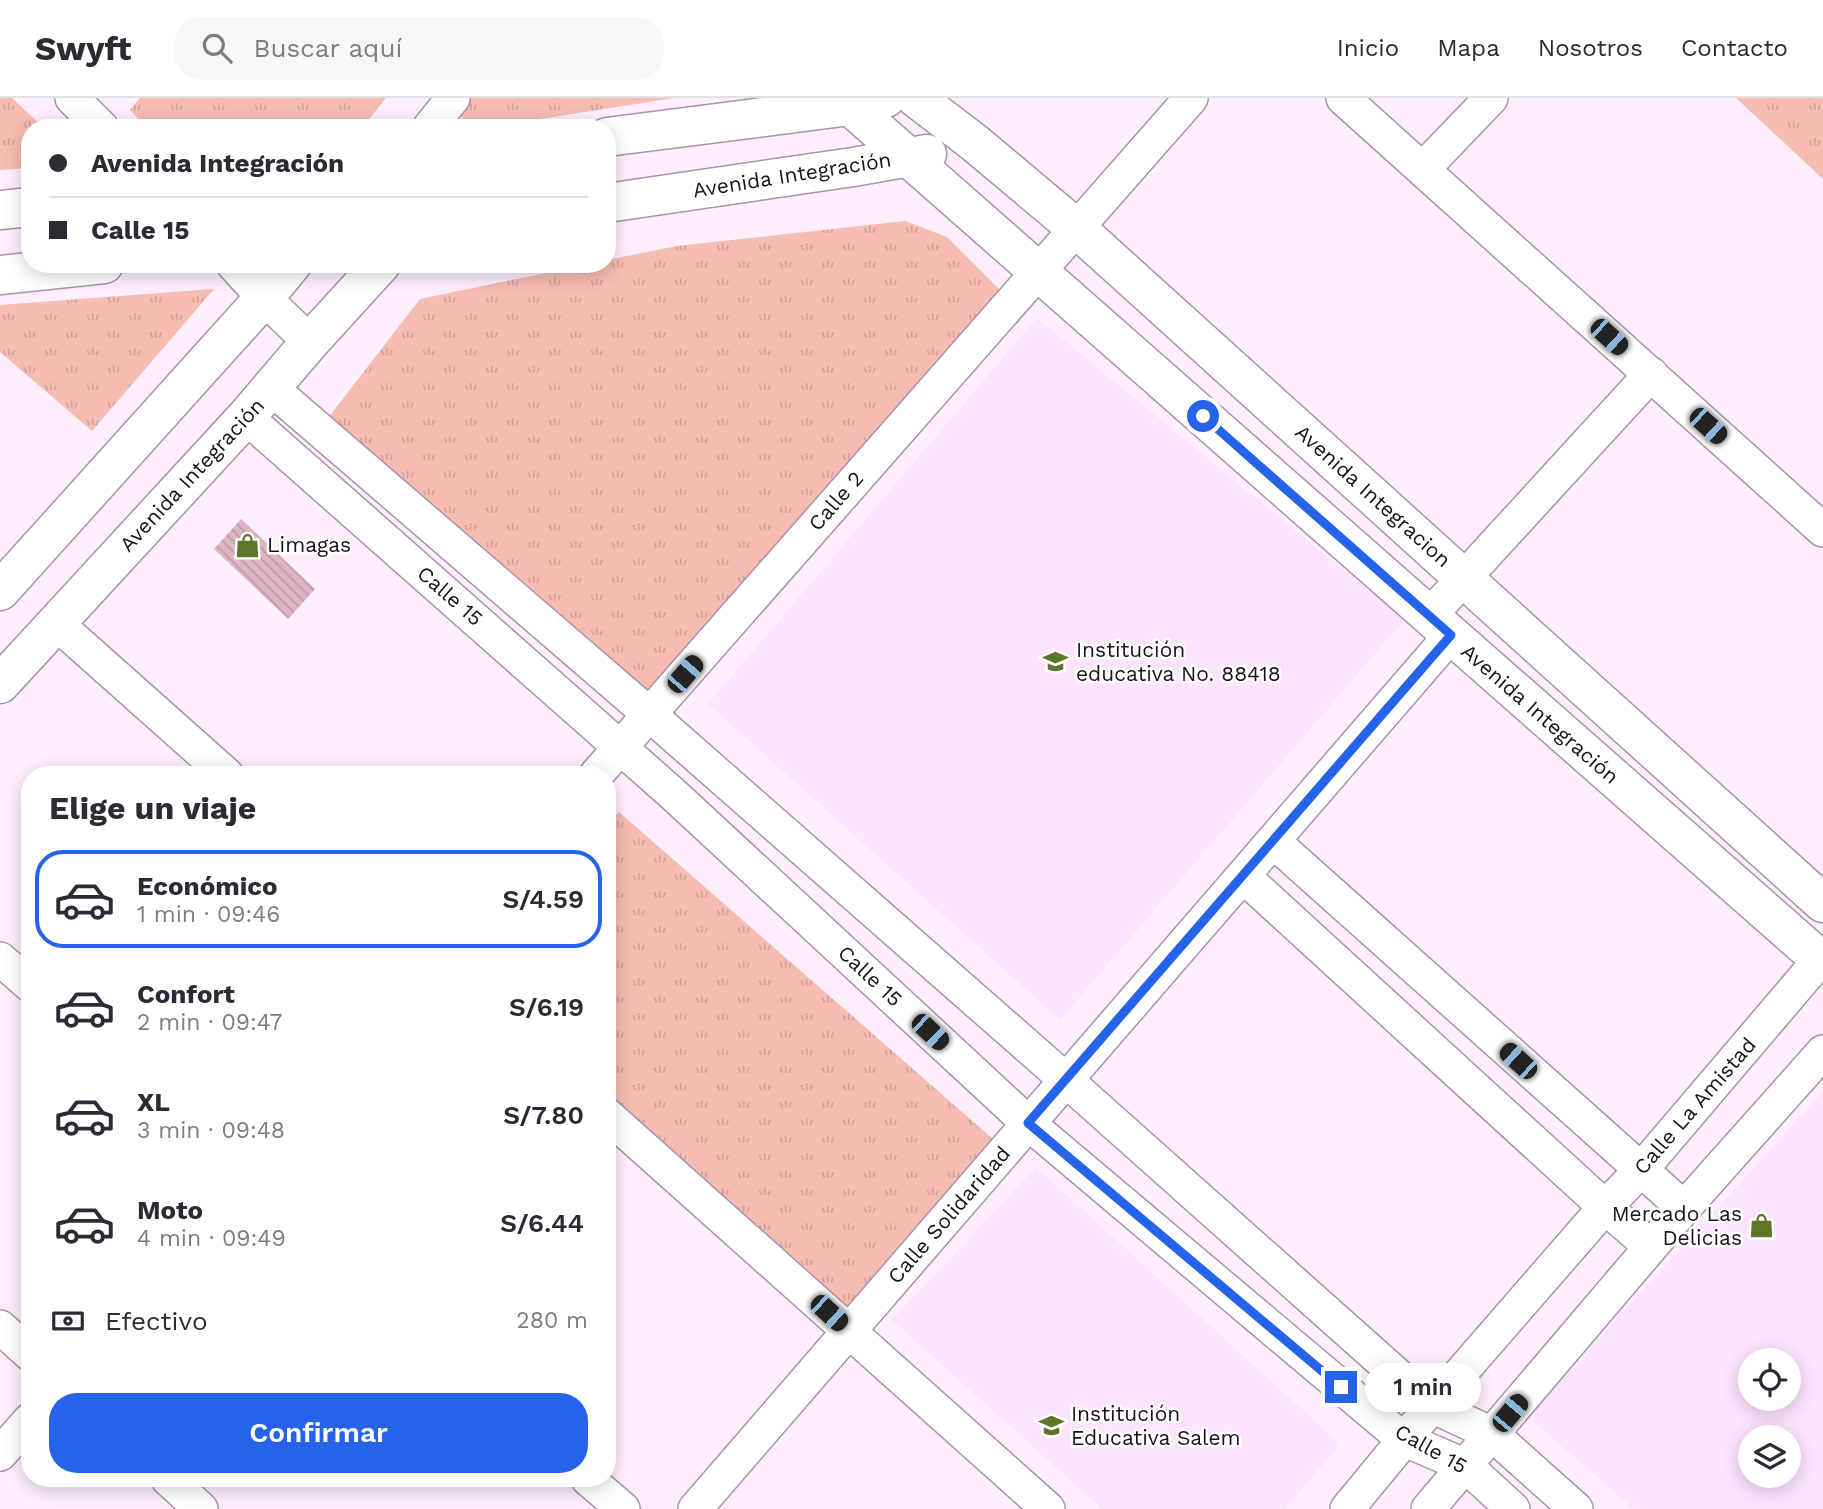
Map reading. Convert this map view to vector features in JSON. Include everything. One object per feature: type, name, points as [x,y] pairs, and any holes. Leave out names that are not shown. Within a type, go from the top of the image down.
[{"type":"main road","name":"Avenida Integracion","points":[[916,98],[1076,228],[1823,903]]},
{"type":"main road","name":"Avenida Integración","points":[[859,101],[908,158],[1822,959]]},
{"type":"main road","points":[[616,136],[859,101]]},
{"type":"main road","name":"Avenida Integración","points":[[616,202],[853,167],[975,144]]},
{"type":"main road","points":[[0,210],[21,208]]},
{"type":"main road","points":[[0,275],[21,273]]},
{"type":"main road","points":[[0,590],[285,273]]},
{"type":"main road","name":"Avenida Integración","points":[[0,684],[246,417],[373,273]]},
{"type":"street","points":[[436,119],[453,98]]},
{"type":"street","name":"Calle 2","points":[[604,766],[1191,98]]},
{"type":"street","points":[[1343,98],[1823,530]]},
{"type":"street","points":[[1423,169],[1491,98]]},
{"type":"street","points":[[241,273],[310,342]]},
{"type":"street","name":"Calle Solidaridad","points":[[695,1509],[1273,841],[1441,625],[1464,579],[1651,374]]},
{"type":"street","points":[[271,388],[649,714],[1432,1406],[1492,1434],[1576,1509]]},
{"type":"street","name":"Calle 15","points":[[246,417],[621,747],[1028,1123],[1403,1439],[1466,1465],[1513,1509]]},
{"type":"street","points":[[55,622],[217,766]]},
{"type":"street","points":[[1273,841],[1684,1208]]},
{"type":"street","points":[[1243,876],[1651,1247]]},
{"type":"street","points":[[0,959],[21,977]]},
{"type":"street","name":"Calle La Amistad","points":[[1347,1509],[1403,1439],[1640,1171],[1822,959]]},
{"type":"street","points":[[1428,1509],[1684,1208],[1823,1052]]},
{"type":"street","points":[[616,1123],[1048,1509]]},
{"type":"street","points":[[0,1328],[21,1346]]},
{"type":"street","points":[[0,1454],[21,1430]]},
{"type":"street","points":[[177,1487],[201,1509]]},
{"type":"street","points":[[597,1487],[623,1509]]},
{"type":"shaded area","name":"Institución educativa No. 88418","points":[[1037,318],[1404,620],[1060,1020],[708,704]]},
{"type":"shaded area","name":"Mercado Las Delicias","points":[[1823,1092],[1823,1509],[1634,1509],[1528,1417]]},
{"type":"shaded area","points":[[1036,1167],[1340,1444],[1285,1509],[1102,1509],[892,1320]]},
{"type":"green space","points":[[0,98],[12,98],[34,119],[21,119],[21,169],[0,170]]},
{"type":"green space","points":[[140,98],[386,98],[369,119],[138,119],[130,110]]},
{"type":"green space","points":[[465,98],[674,98],[540,119],[462,119],[462,102]]},
{"type":"green space","points":[[1736,98],[1823,98],[1823,179]]},
{"type":"green space","points":[[905,221],[947,237],[1005,295],[653,701],[328,418],[420,299],[545,273],[616,273],[616,258],[677,246]]},
{"type":"green space","points":[[214,289],[92,431],[0,352],[0,305]]},
{"type":"green space","points":[[619,812],[1001,1146],[843,1328],[616,1123],[616,815]]},
{"type":"building","points":[[241,519],[315,589],[288,619],[214,549]]},
{"type":"place","name":"Limagas","points":[[247,545]]},
{"type":"place","name":"Institución educativa No. 88418","points":[[1056,662]]},
{"type":"place","name":"Mercado Las Delicias","points":[[1762,1226]]},
{"type":"place","name":"Institución Educativa Salem","points":[[1051,1426]]},
{"type":"route","points":[[1203,416],[1451,635],[1028,1123],[1341,1387]]}]
